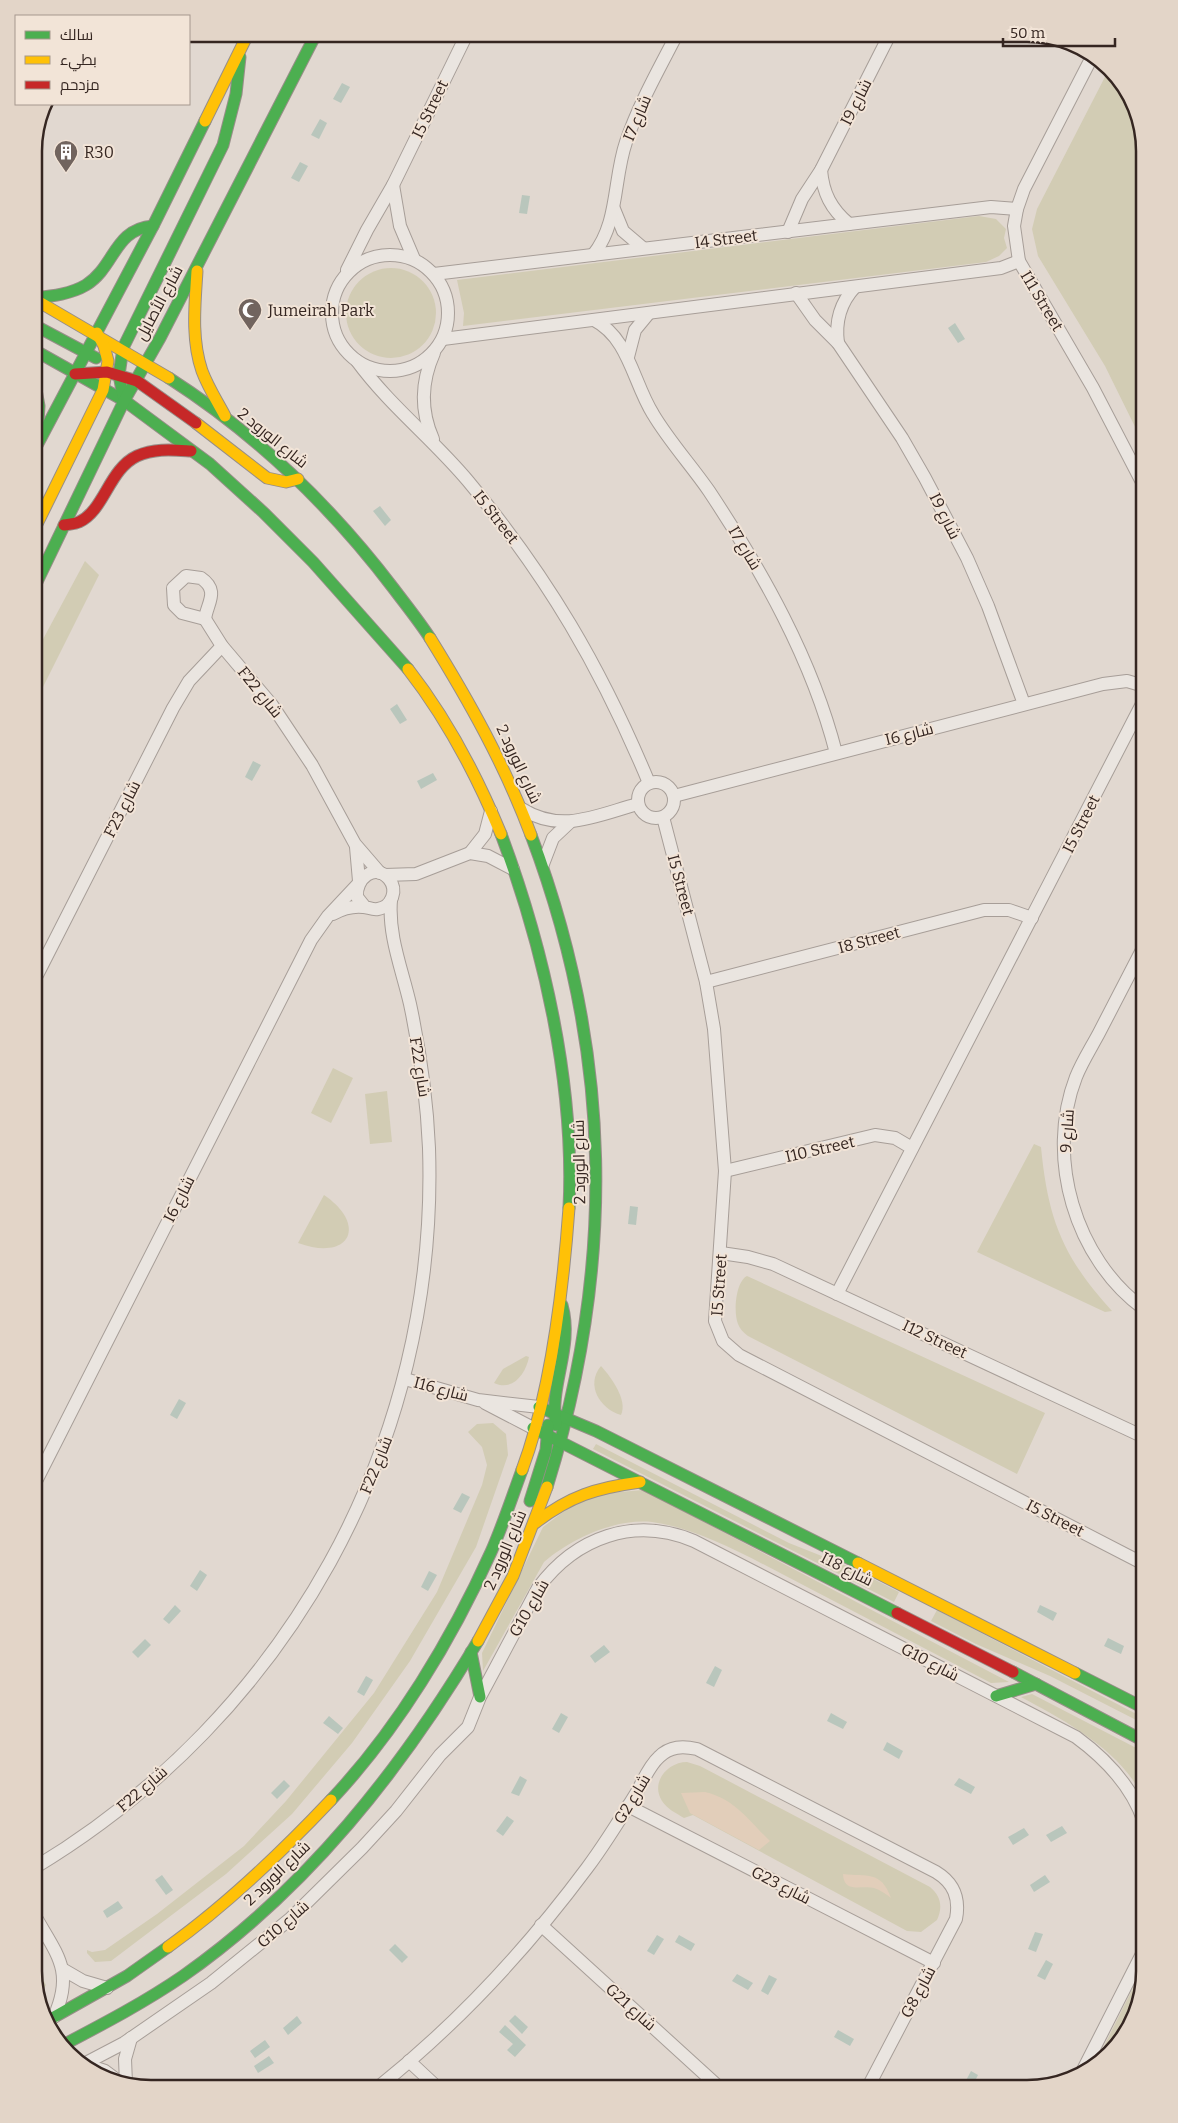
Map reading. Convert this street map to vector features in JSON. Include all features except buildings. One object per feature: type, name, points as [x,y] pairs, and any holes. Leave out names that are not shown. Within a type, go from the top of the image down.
[{"type":"street","points":[[43,433],[153,226],[244,43]]},
{"type":"street","name":"شارع الأصايل","points":[[43,570],[124,401],[137,381],[311,43]]},
{"type":"street","name":"I5 Street","points":[[345,275],[366,230],[393,185],[462,43]]},
{"type":"street","name":"I7 شارع","points":[[593,255],[606,235],[614,207],[616,184],[626,142],[642,102],[672,43]]},
{"type":"street","name":"I9 شارع","points":[[788,232],[802,199],[821,170],[885,43]]},
{"type":"street","points":[[124,401],[119,375],[122,348],[223,145],[236,94],[241,48]]},
{"type":"street","name":"I11 Street","points":[[1089,63],[1024,189],[1017,209],[1014,226],[1019,261],[1093,388],[1136,471]]},
{"type":"street","points":[[821,170],[825,195],[839,216],[849,224]]},
{"type":"street","points":[[393,185],[400,226],[414,259]]},
{"type":"street","name":"I7 شارع","points":[[614,207],[623,231],[643,248]]},
{"type":"street","name":"I4 Street","points":[[434,274],[991,207],[1017,209]]},
{"type":"street","points":[[43,297],[65,293],[92,282],[107,266],[128,232],[140,226],[153,226]]},
{"type":"street","points":[[384,254],[399,255],[414,259],[434,274],[442,285],[449,310],[444,339],[434,352],[417,365],[397,371],[376,370],[357,361],[346,352],[338,341],[331,314],[337,287],[345,275],[356,265],[369,258],[384,254]]},
{"type":"street","points":[[444,339],[1001,268],[1019,261]]},
{"type":"street","points":[[197,265],[194,322],[197,356],[210,388],[229,423]]},
{"type":"street","points":[[838,343],[837,327],[840,311],[855,287]]},
{"type":"street","name":"I9 شارع","points":[[796,293],[815,320],[838,343],[902,438],[939,503],[988,606],[1024,704]]},
{"type":"street","name":"شارع الورود 2","points":[[43,303],[146,361],[264,449],[298,479],[351,536],[412,610],[431,638],[483,726],[522,809],[543,864],[563,931],[579,996],[590,1072],[597,1166],[592,1271],[575,1382],[553,1471],[535,1523],[500,1602],[432,1717],[384,1784],[347,1828],[289,1887],[247,1925],[183,1975],[112,2020],[69,2042]]},
{"type":"street","points":[[628,357],[635,330],[649,313]]},
{"type":"street","name":"I7 شارع","points":[[594,320],[613,333],[628,357],[648,406],[733,527],[772,596],[816,690],[836,753]]},
{"type":"street","points":[[43,330],[86,353],[119,375],[137,381],[212,434],[267,478],[286,482],[298,479]]},
{"type":"street","points":[[43,512],[103,390],[107,367],[104,346],[97,333]]},
{"type":"street","name":"I5 Street","points":[[434,352],[428,367],[423,398],[428,428],[434,442]]},
{"type":"street","name":"شارع الورود 2","points":[[43,355],[124,401],[192,451],[272,519],[385,639],[441,715],[491,811],[528,912],[545,979],[569,1144],[566,1244],[547,1376],[534,1428],[509,1508],[469,1600],[419,1686],[391,1727],[331,1801],[268,1864],[200,1923],[107,1988],[53,2018]]},
{"type":"street","points":[[74,374],[107,367],[120,361],[146,361]]},
{"type":"street","name":"I5 Street","points":[[357,361],[404,416],[434,442],[500,521],[560,605],[600,675],[649,783]]},
{"type":"street","points":[[64,525],[77,524],[88,517],[111,477],[122,465],[135,456],[164,448],[192,451]]},
{"type":"street","name":"F22 شارع","points":[[205,619],[222,646],[250,677],[294,736],[327,790],[355,844],[383,874]]},
{"type":"street","name":"F23 شارع","points":[[43,964],[173,708],[189,681],[222,646]]},
{"type":"street","name":"I6 شارع","points":[[674,796],[1024,704],[1115,682],[1127,681],[1136,684]]},
{"type":"street","name":"I5 Street","points":[[837,1294],[1136,716]]},
{"type":"street","points":[[649,783],[664,783],[674,796],[671,811],[663,817],[647,816],[638,804],[639,794],[649,783]]},
{"type":"street","points":[[522,809],[540,818],[569,823],[638,804]]},
{"type":"street","points":[[368,908],[357,897],[359,883],[367,874],[416,874],[470,853],[485,834],[491,811]]},
{"type":"street","name":"I5 Street","points":[[663,817],[706,982],[718,1076],[725,1171],[721,1254],[715,1321],[723,1341],[730,1349],[1136,1560]]},
{"type":"street","points":[[543,864],[553,838],[569,823]]},
{"type":"street","name":"F22 شارع","points":[[355,844],[359,883]]},
{"type":"street","points":[[470,853],[497,859],[513,869]]},
{"type":"street","points":[[383,874],[392,885],[391,899]]},
{"type":"street","points":[[328,916],[346,909],[384,907],[416,874]]},
{"type":"street","name":"I6 شارع","points":[[42,1469],[311,940],[328,916],[359,883]]},
{"type":"street","name":"F22 شارع","points":[[42,1863],[109,1817],[160,1774],[208,1728],[272,1652],[310,1598],[344,1539],[383,1448],[405,1380],[424,1267],[430,1194],[427,1112],[417,1041],[392,937],[391,899]]},
{"type":"street","name":"F22 شارع","points":[[368,908],[392,937]]},
{"type":"street","name":"I8 Street","points":[[706,982],[984,910],[1009,910],[1032,918]]},
{"type":"street","name":"شارع 9","points":[[1136,961],[1076,1077],[1065,1126],[1064,1151],[1067,1181],[1074,1210],[1085,1237],[1099,1263],[1119,1287],[1136,1302]]},
{"type":"street","name":"I10 Street","points":[[725,1171],[875,1136],[895,1138],[912,1148]]},
{"type":"street","name":"I12 Street","points":[[721,1254],[748,1257],[767,1262],[1136,1434]]},
{"type":"street","points":[[559,1299],[567,1323],[554,1413],[561,1442]]},
{"type":"street","name":"I16 شارع","points":[[405,1380],[478,1400],[539,1407]]},
{"type":"street","name":"I16 شارع","points":[[478,1400],[534,1428]]},
{"type":"street","points":[[500,1602],[506,1565],[531,1500],[548,1435],[548,1420],[539,1407]]},
{"type":"street","name":"I18 شارع","points":[[539,1407],[566,1417],[1136,1704]]},
{"type":"street","name":"I18 شارع","points":[[534,1428],[1136,1737]]},
{"type":"street","points":[[535,1523],[559,1504],[582,1492],[640,1482]]},
{"type":"street","name":"G10 شارع","points":[[89,2061],[131,2038],[212,1983],[252,1952],[327,1885],[396,1811],[440,1755],[468,1727],[480,1697],[538,1588],[557,1566],[592,1541],[635,1530],[666,1532],[694,1541],[1076,1737],[1097,1752],[1115,1771],[1130,1792],[1136,1805]]},
{"type":"street","points":[[471,1652],[480,1697]]},
{"type":"street","points":[[996,1696],[1036,1684]]},
{"type":"street","points":[[1105,1721],[1126,1723],[1136,1726]]},
{"type":"street","name":"G2 شارع","points":[[387,2080],[477,1996],[541,1925],[593,1860],[657,1758],[674,1748],[698,1749],[936,1872],[948,1881],[956,1892]]},
{"type":"street","name":"G23 شارع","points":[[628,1806],[934,1963]]},
{"type":"street","name":"G8 شارع","points":[[872,2080],[956,1919],[958,1910],[956,1892]]},
{"type":"street","name":"G21 شارع","points":[[541,1925],[711,2080]]},
{"type":"street","points":[[42,1929],[64,1970],[63,1992],[52,2016]]},
{"type":"street","points":[[1087,2062],[1136,1966]]},
{"type":"street","points":[[64,1970],[83,1981],[107,1988]]},
{"type":"street","points":[[126,2077],[125,2059],[131,2038]]},
{"type":"street","points":[[409,2061],[429,2080]]},
{"type":"shaded area","points":[[1105,77],[1117,91],[1130,117],[1136,152],[1136,429],[1105,366],[1038,256],[1032,229],[1037,209]]},
{"type":"shaded area","points":[[342,83],[350,87],[341,103],[333,99]]},
{"type":"shaded area","points":[[320,119],[327,123],[319,139],[311,135]]},
{"type":"shaded area","points":[[300,162],[308,166],[299,182],[291,178]]},
{"type":"shaded area","points":[[522,195],[530,196],[527,214],[519,213]]},
{"type":"shaded area","points":[[979,216],[996,219],[1006,229],[1004,238],[1007,248],[999,256],[986,262],[463,326],[464,313],[457,280]]},
{"type":"shaded area","points":[[391,268],[408,271],[423,281],[433,296],[436,313],[433,330],[423,345],[408,355],[391,358],[374,355],[359,345],[349,330],[346,313],[349,296],[359,281],[374,271]]},
{"type":"shaded area","points":[[955,323],[965,339],[958,343],[948,328]]},
{"type":"shaded area","points":[[380,506],[391,520],[385,526],[373,511]]},
{"type":"shaded area","points":[[85,561],[99,575],[43,688],[43,640]]},
{"type":"shaded area","points":[[397,704],[407,720],[400,724],[390,709]]},
{"type":"shaded area","points":[[253,761],[261,765],[252,781],[245,777]]},
{"type":"shaded area","points":[[433,773],[437,780],[421,789],[417,781]]},
{"type":"shaded area","points":[[333,1068],[353,1078],[331,1123],[311,1113]]},
{"type":"shaded area","points":[[387,1091],[392,1142],[370,1144],[365,1094]]},
{"type":"shaded area","points":[[1034,1144],[1041,1147],[1048,1196],[1061,1236],[1081,1273],[1112,1311],[1105,1312],[977,1252]]},
{"type":"shaded area","points":[[324,1195],[338,1206],[346,1218],[349,1228],[347,1237],[341,1244],[330,1248],[316,1248],[298,1243]]},
{"type":"shaded area","points":[[630,1206],[638,1207],[636,1225],[628,1224]]},
{"type":"shaded area","points":[[747,1276],[1045,1413],[1017,1474],[748,1336],[739,1326],[736,1319],[736,1297],[740,1284]]},
{"type":"shaded area","points":[[526,1356],[529,1357],[525,1369],[518,1379],[507,1385],[494,1383],[503,1369]]},
{"type":"shaded area","points":[[601,1366],[614,1382],[620,1396],[623,1409],[621,1415],[613,1412],[601,1402],[597,1395],[594,1381],[596,1373]]},
{"type":"shaded area","points":[[179,1399],[186,1403],[177,1419],[170,1415]]},
{"type":"shaded area","points":[[493,1423],[506,1434],[508,1455],[476,1547],[410,1661],[352,1743],[292,1814],[226,1874],[111,1961],[95,1962],[87,1953],[87,1950],[92,1952],[105,1950],[157,1914],[244,1846],[286,1801],[374,1693],[437,1592],[482,1485],[487,1465],[482,1447],[468,1432],[477,1424]]},
{"type":"shaded area","points":[[596,1444],[789,1543],[852,1568],[899,1592],[894,1602],[593,1449]]},
{"type":"shaded area","points":[[643,1490],[1009,1682],[991,1683],[750,1557],[711,1539],[672,1526],[652,1522],[623,1523],[594,1532],[567,1545],[544,1562],[483,1671],[482,1653],[543,1527],[586,1495]]},
{"type":"shaded area","points":[[462,1493],[470,1497],[461,1513],[453,1509]]},
{"type":"shaded area","points":[[200,1570],[207,1575],[197,1591],[190,1586]]},
{"type":"shaded area","points":[[429,1571],[437,1575],[428,1591],[421,1587]]},
{"type":"shaded area","points":[[175,1605],[181,1611],[169,1624],[163,1619]]},
{"type":"shaded area","points":[[1040,1605],[1057,1613],[1053,1621],[1037,1612]]},
{"type":"shaded area","points":[[937,1610],[1136,1714],[1136,1720],[1050,1676],[976,1644],[931,1621]]},
{"type":"shaded area","points":[[1108,1638],[1124,1646],[1121,1654],[1104,1646]]},
{"type":"shaded area","points":[[145,1639],[151,1645],[138,1658],[132,1652]]},
{"type":"shaded area","points":[[604,1645],[610,1652],[595,1663],[590,1656]]},
{"type":"shaded area","points":[[715,1666],[722,1670],[714,1687],[706,1683]]},
{"type":"shaded area","points":[[366,1676],[373,1680],[364,1696],[357,1692]]},
{"type":"shaded area","points":[[1032,1694],[1136,1748],[1136,1786],[1109,1753],[1074,1727],[1021,1697]]},
{"type":"shaded area","points":[[561,1713],[568,1717],[559,1733],[552,1729]]},
{"type":"shaded area","points":[[831,1713],[847,1722],[843,1729],[827,1721]]},
{"type":"shaded area","points":[[329,1716],[343,1728],[338,1734],[323,1723]]},
{"type":"shaded area","points":[[887,1742],[903,1751],[899,1759],[883,1750]]},
{"type":"shaded area","points":[[687,1762],[700,1766],[930,1887],[937,1894],[940,1902],[937,1920],[921,1932],[907,1931],[693,1815],[684,1818],[675,1813],[662,1801],[658,1787],[663,1774],[668,1769],[673,1765]]},
{"type":"shaded area","points":[[520,1776],[527,1780],[519,1796],[511,1793]]},
{"type":"shaded area","points":[[959,1778],[975,1787],[971,1794],[954,1785]]},
{"type":"shaded area","points":[[284,1780],[290,1786],[277,1799],[271,1793]]},
{"type":"shaded area","points":[[507,1816],[514,1821],[503,1836],[496,1831]]},
{"type":"shaded area","points":[[1062,1826],[1067,1833],[1051,1842],[1046,1835]]},
{"type":"shaded area","points":[[1024,1828],[1029,1835],[1013,1845],[1008,1837]]},
{"type":"shaded area","points":[[162,1875],[173,1890],[166,1895],[155,1880]]},
{"type":"shaded area","points":[[1045,1875],[1050,1882],[1034,1892],[1030,1885]]},
{"type":"shaded area","points":[[118,1901],[123,1908],[107,1918],[103,1911]]},
{"type":"shaded area","points":[[1035,1932],[1043,1934],[1036,1952],[1028,1949]]},
{"type":"shaded area","points":[[657,1935],[664,1939],[654,1955],[647,1951]]},
{"type":"shaded area","points":[[679,1935],[695,1944],[691,1951],[675,1942]]},
{"type":"shaded area","points":[[395,1944],[408,1957],[402,1963],[389,1950]]},
{"type":"shaded area","points":[[1046,1960],[1053,1964],[1045,1980],[1037,1976]]},
{"type":"shaded area","points":[[737,1974],[753,1983],[748,1990],[732,1981]]},
{"type":"shaded area","points":[[769,1975],[777,1979],[768,1995],[761,1991]]},
{"type":"shaded area","points":[[1134,1986],[1130,2006],[1124,2020],[1117,2032],[1103,2048]]},
{"type":"shaded area","points":[[515,2015],[528,2027],[522,2034],[509,2021]]},
{"type":"shaded area","points":[[297,2016],[302,2023],[288,2035],[283,2028]]},
{"type":"shaded area","points":[[505,2025],[526,2045],[515,2057],[507,2050],[513,2044],[499,2032]]},
{"type":"shaded area","points":[[838,2030],[854,2039],[850,2046],[834,2037]]},
{"type":"shaded area","points":[[265,2040],[270,2047],[255,2058],[250,2051]]},
{"type":"shaded area","points":[[269,2056],[274,2063],[258,2073],[254,2066]]},
{"type":"shaded area","points":[[971,2071],[978,2075],[976,2080],[966,2080]]},
{"type":"sand","points":[[705,1792],[716,1795],[733,1805],[770,1841],[759,1850],[690,1813],[681,1793]]},
{"type":"sand","points":[[843,1874],[878,1879],[883,1883],[891,1898],[874,1888],[850,1886],[844,1880]]},
{"type":"traffic: fast","points":[[43,570],[124,401],[160,338],[311,43]]},
{"type":"traffic: fast","points":[[124,401],[119,375],[123,348],[223,145],[236,94],[240,57]]},
{"type":"traffic: fast","points":[[43,434],[153,226],[205,121]]},
{"type":"traffic: fast","points":[[43,297],[68,293],[86,285],[103,269],[122,241],[140,229],[153,226]]},
{"type":"traffic: fast","points":[[43,330],[96,358]]},
{"type":"traffic: fast","points":[[43,355],[125,401],[210,464],[263,512],[313,562],[408,669]]},
{"type":"traffic: fast","points":[[169,378],[232,423],[291,473],[370,558],[430,638]]},
{"type":"traffic: fast","points":[[501,834],[531,924],[553,1018],[567,1114],[570,1161],[569,1208]]},
{"type":"traffic: fast","points":[[531,835],[558,916],[578,997],[590,1078],[596,1160],[594,1241],[585,1322],[569,1404],[547,1487]]},
{"type":"traffic: fast","points":[[556,1425],[556,1395],[565,1336],[562,1305]]},
{"type":"traffic: fast","points":[[539,1407],[596,1431],[858,1563]]},
{"type":"traffic: fast","points":[[530,1501],[546,1450],[548,1425]]},
{"type":"traffic: fast","points":[[533,1428],[897,1613]]},
{"type":"traffic: fast","points":[[331,1800],[378,1744],[400,1714],[441,1650],[476,1585],[491,1552],[522,1470]]},
{"type":"traffic: fast","points":[[69,2042],[140,2003],[183,1976],[228,1942],[271,1905],[311,1866],[384,1781],[417,1736],[478,1641]]},
{"type":"traffic: fast","points":[[471,1652],[480,1697]]},
{"type":"traffic: fast","points":[[1013,1672],[1136,1737]]},
{"type":"traffic: fast","points":[[1075,1673],[1136,1704]]},
{"type":"traffic: fast","points":[[996,1696],[1036,1684]]},
{"type":"traffic: fast","points":[[53,2018],[127,1976],[168,1947]]},
{"type":"traffic: slow","points":[[205,121],[244,43]]},
{"type":"traffic: slow","points":[[197,271],[195,296],[196,347],[207,383],[225,416]]},
{"type":"traffic: slow","points":[[43,304],[169,378]]},
{"type":"traffic: slow","points":[[43,512],[103,390],[108,361],[104,346],[97,333]]},
{"type":"traffic: slow","points":[[196,423],[267,478],[286,482],[298,479]]},
{"type":"traffic: slow","points":[[430,638],[459,686],[498,759],[531,835]]},
{"type":"traffic: slow","points":[[408,669],[436,708],[460,748],[501,834]]},
{"type":"traffic: slow","points":[[522,1470],[541,1408],[548,1375],[559,1307],[569,1208]]},
{"type":"traffic: slow","points":[[535,1523],[560,1506],[584,1495],[597,1490],[640,1482]]},
{"type":"traffic: slow","points":[[478,1641],[513,1576],[547,1487]]},
{"type":"traffic: slow","points":[[858,1563],[1075,1673]]},
{"type":"traffic: slow","points":[[168,1947],[253,1878],[331,1800]]},
{"type":"traffic: jam","points":[[75,374],[107,372],[137,381],[196,423]]},
{"type":"traffic: jam","points":[[64,525],[77,523],[88,517],[120,470],[127,462],[137,456],[157,451],[191,451]]},
{"type":"traffic: jam","points":[[897,1613],[1013,1672]]},
{"type":"place","name":"R30","points":[[66,173]]},
{"type":"place","name":"Jumeirah Park","points":[[250,331]]}]
